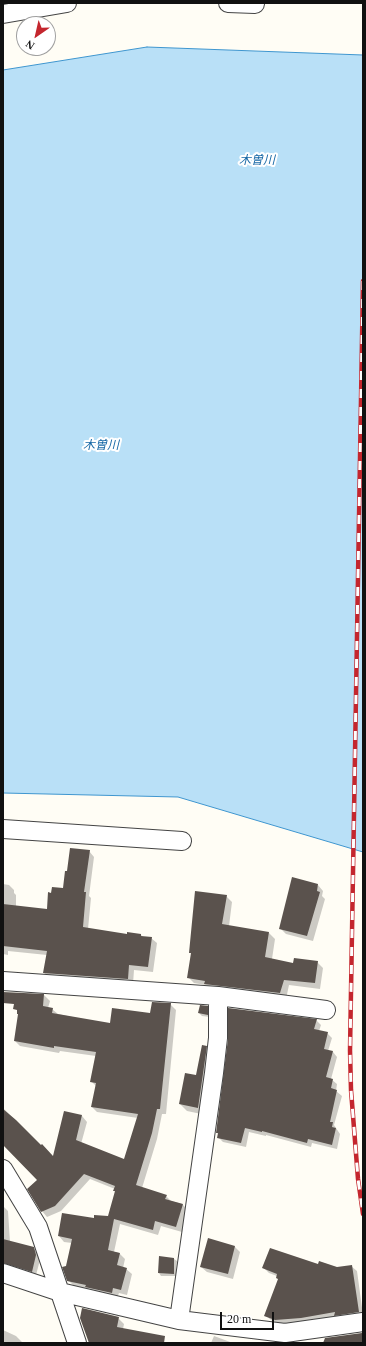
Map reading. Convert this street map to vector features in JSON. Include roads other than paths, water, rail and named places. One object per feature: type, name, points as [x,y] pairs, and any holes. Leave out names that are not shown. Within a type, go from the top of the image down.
[{"type":"street","points":[[3,14],[67,3]]},
{"type":"street","points":[[228,3],[255,3]]},
{"type":"street","points":[[3,829],[182,841]]},
{"type":"street","points":[[3,981],[218,996],[326,1010]]},
{"type":"street","points":[[179,1320],[214,1073],[218,1038],[218,996]]},
{"type":"street","points":[[3,1169],[38,1227],[77,1343]]},
{"type":"street","points":[[3,1273],[60,1292],[179,1320],[285,1332],[363,1322]]},
{"type":"water","name":"木曽川","points":[[147,47],[363,55],[363,852],[178,797],[3,793],[3,70]]},
{"type":"railway","points":[[363,281],[350,1050],[351,1090],[358,1179],[363,1214]]}]
